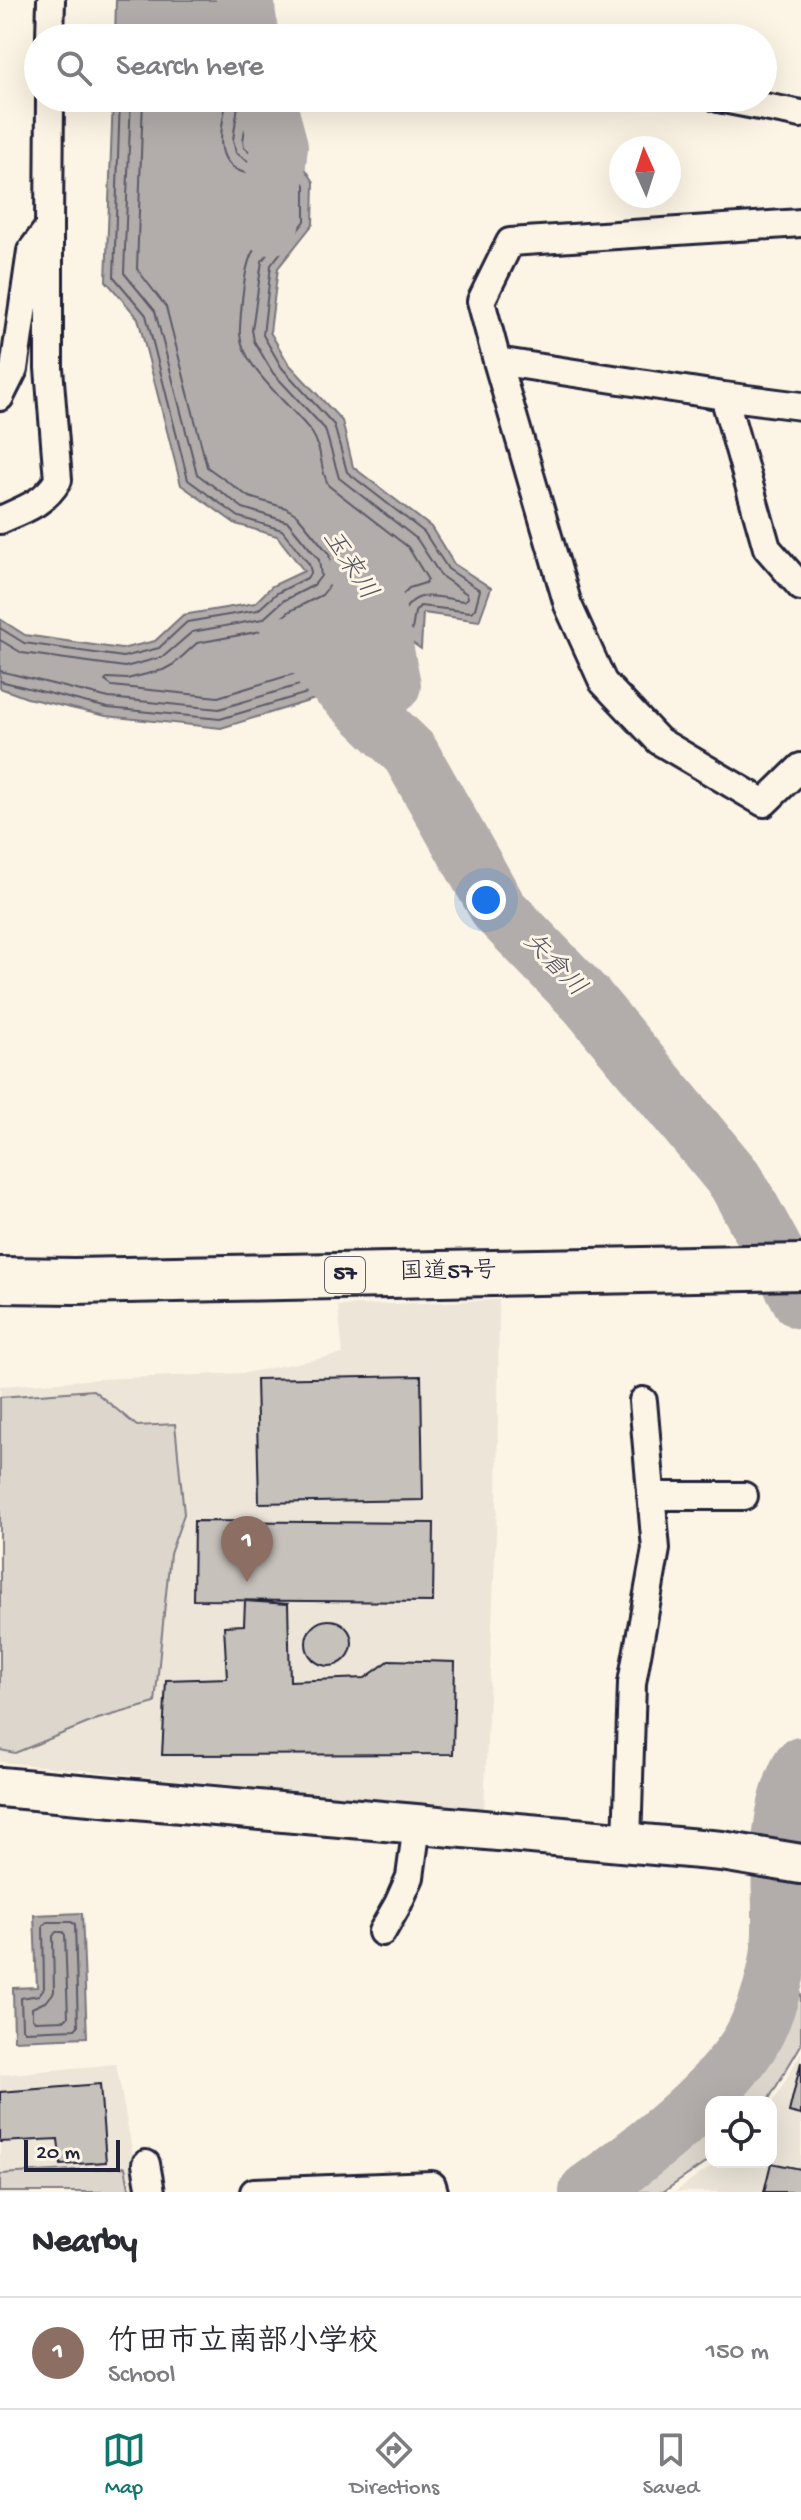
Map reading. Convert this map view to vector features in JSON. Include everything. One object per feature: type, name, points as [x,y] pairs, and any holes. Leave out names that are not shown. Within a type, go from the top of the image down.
[{"type":"highway","name":"国道57号","points":[[0,1280],[801,1267]]},
{"type":"street","points":[[50,24],[51,0]]},
{"type":"street","points":[[777,109],[801,114]]},
{"type":"street","points":[[0,520],[30,508],[50,495],[58,480],[49,368],[50,112]]},
{"type":"street","points":[[801,223],[510,242],[481,301],[568,605],[603,682],[659,741],[764,803],[801,767]]},
{"type":"street","points":[[0,397],[14,369],[31,251],[49,227]]},
{"type":"street","points":[[497,361],[801,406]]},
{"type":"street","points":[[724,396],[767,548],[801,587]]},
{"type":"street","points":[[627,1843],[632,1683],[656,1549],[643,1401]]},
{"type":"street","points":[[651,1496],[744,1496]]},
{"type":"street","points":[[0,1787],[722,1851],[801,1864]]},
{"type":"street","points":[[382,1932],[410,1877],[417,1825]]},
{"type":"street","points":[[146,2164],[151,2192]]},
{"type":"street","points":[[254,2192],[432,2185],[434,2192]]},
{"type":"shaded area","points":[[499,1300],[497,1509],[484,1810],[0,1762],[0,1386],[245,1373],[343,1354],[338,1306]]},
{"type":"shaded area","points":[[93,1390],[137,1426],[175,1424],[184,1514],[170,1554],[155,1703],[98,1719],[15,1753],[0,1750],[0,1397]]},
{"type":"shaded area","points":[[785,1989],[801,1994],[801,2045],[771,2096],[719,2096],[760,2055],[778,2022]]},
{"type":"shaded area","points":[[801,2052],[801,2192],[675,2192],[709,2168],[777,2168],[777,2096]]},
{"type":"shaded area","points":[[116,2064],[140,2192],[0,2192],[0,2075]]},
{"type":"shaded area","points":[[705,2111],[705,2163],[663,2192],[614,2192],[660,2160]]},
{"type":"shaded area","points":[[125,2167],[130,2192],[0,2192],[0,2174]]},
{"type":"water","points":[[116,0],[241,0],[237,24],[115,24]]},
{"type":"water","points":[[112,112],[256,112],[251,143],[291,147],[314,182],[313,224],[278,268],[270,332],[288,363],[342,421],[353,467],[431,527],[454,564],[491,588],[479,621],[423,613],[421,649],[397,632],[378,656],[328,695],[221,728],[106,716],[27,698],[0,688],[0,619],[25,635],[121,649],[155,641],[183,615],[255,603],[272,586],[304,571],[277,536],[236,524],[181,485],[138,318],[106,281]]},
{"type":"water","points":[[82,1913],[87,2037],[14,2040],[13,1988],[37,1987],[34,1915]]},
{"type":"building","points":[[421,1376],[423,1500],[259,1503],[256,1379]]},
{"type":"building","points":[[194,1521],[434,1523],[433,1602],[193,1600]]},
{"type":"building","points":[[245,1601],[288,1604],[290,1681],[365,1678],[390,1660],[455,1662],[453,1754],[162,1755],[166,1680],[227,1678],[224,1626],[244,1625]]},
{"type":"building","points":[[329,1620],[346,1626],[352,1643],[346,1660],[329,1666],[312,1660],[306,1643],[312,1626]]},
{"type":"building","points":[[801,2062],[801,2115],[789,2112]]},
{"type":"building","points":[[100,2084],[106,2162],[61,2165],[58,2139],[0,2142],[0,2092]]},
{"type":"building","points":[[777,2164],[801,2169],[801,2192],[764,2192],[770,2168],[777,2168]]},
{"type":"waterway","name":"玉来川","points":[[245,0],[248,24]]},
{"type":"waterway","name":"玉来川","points":[[270,112],[279,146],[270,226]]},
{"type":"waterway","name":"玉来川","points":[[285,646],[295,643],[392,685],[375,602],[356,574]]},
{"type":"waterway","name":"矢倉川","points":[[323,669],[410,753],[499,910],[587,1001],[736,1181],[801,1300]]},
{"type":"waterway","name":"矢倉川","points":[[588,2192],[653,2143],[696,2105],[734,2064],[755,2033],[778,1960],[783,1828],[786,1807],[801,1766]]},
{"type":"place","name":"竹田市立南部小学校","points":[[247,1582]]}]
